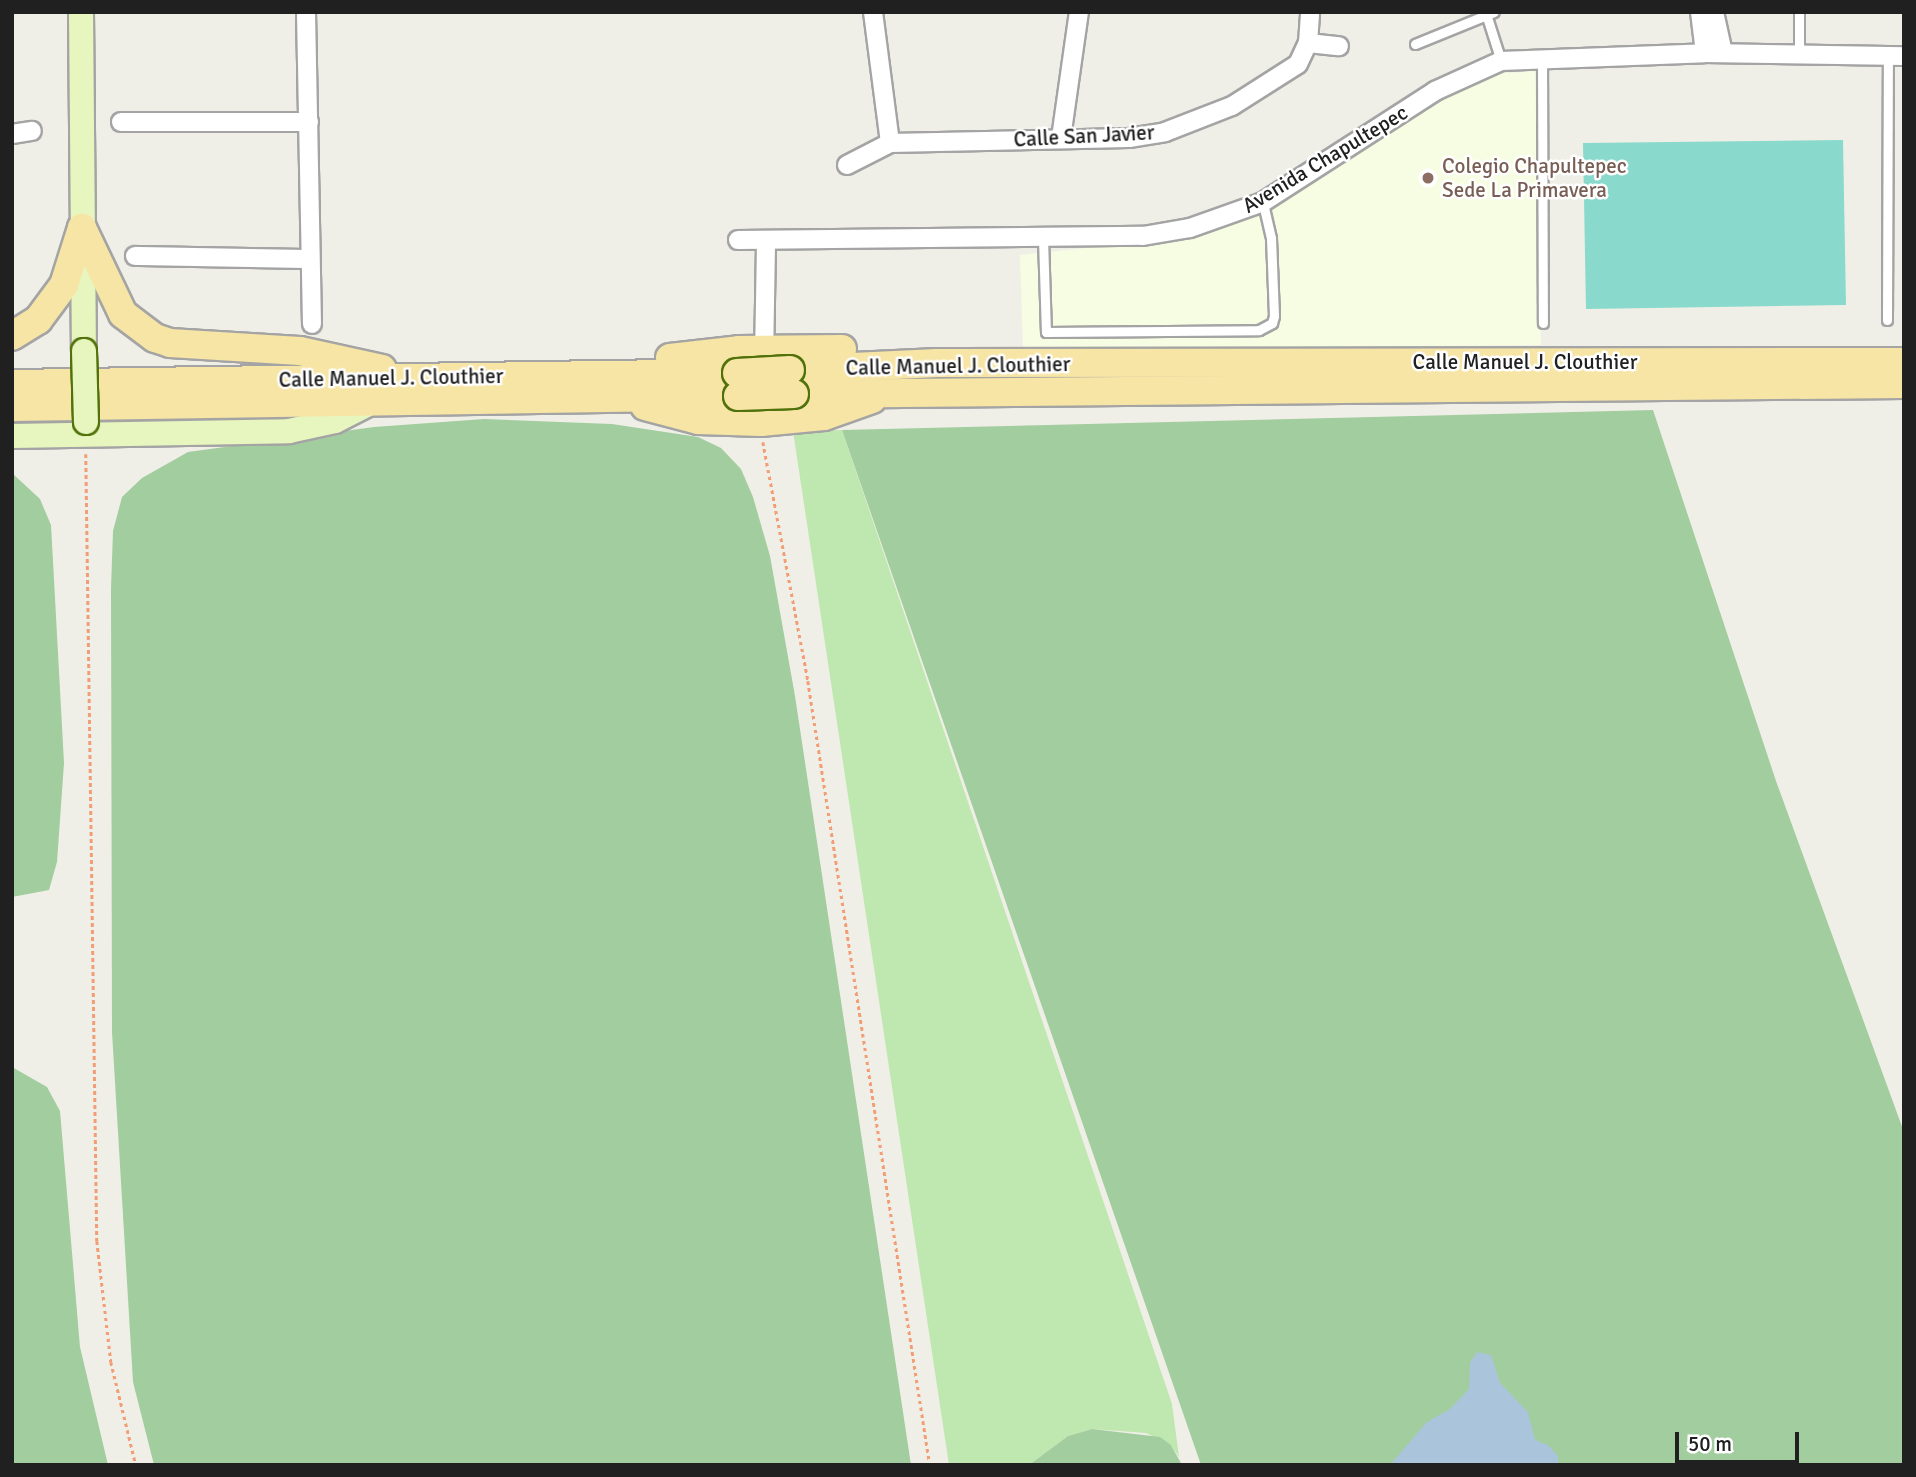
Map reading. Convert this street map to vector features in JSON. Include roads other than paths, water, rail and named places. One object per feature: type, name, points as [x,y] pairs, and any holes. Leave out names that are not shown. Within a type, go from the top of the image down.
[{"type":"main road","points":[[12,337],[38,320],[64,285],[82,228]]},
{"type":"main road","points":[[82,228],[123,314],[155,338],[170,343],[300,351],[404,377]]},
{"type":"main road","points":[[607,376],[668,358],[764,350],[861,349],[937,363]]},
{"type":"main road","name":"Calle Manuel J. Clouthier","points":[[12,407],[623,399],[737,384],[792,382],[937,363],[1904,362]]},
{"type":"main road","name":"Calle Manuel J. Clouthier","points":[[12,384],[607,376],[737,384]]},
{"type":"main road","name":"Calle Manuel J. Clouthier","points":[[792,382],[886,393],[1904,384]]},
{"type":"main road","points":[[623,399],[698,420],[761,422],[824,416],[886,393]]},
{"type":"street","points":[[81,12],[86,428]]},
{"type":"street","points":[[306,12],[312,324]]},
{"type":"street","points":[[873,12],[890,143]]},
{"type":"street","points":[[1061,138],[1079,12]]},
{"type":"street","points":[[1310,12],[1307,48],[1339,46]]},
{"type":"street","points":[[1700,12],[1714,53]]},
{"type":"street","points":[[1714,12],[1714,53]]},
{"type":"street","name":"Calle San Javier","points":[[847,165],[890,143],[1129,138],[1177,128],[1232,106],[1286,74],[1307,48]]},
{"type":"street","name":"Avenida Chapultepec","points":[[738,240],[1143,236],[1190,228],[1263,202],[1435,91],[1501,61],[1542,56],[1714,53],[1896,55]]},
{"type":"street","points":[[121,122],[309,122]]},
{"type":"street","points":[[12,134],[32,131]]},
{"type":"street","points":[[761,422],[766,240]]},
{"type":"street","points":[[135,256],[310,259]]},
{"type":"street","points":[[12,436],[86,428],[289,431],[335,421],[370,403]]},
{"type":"lane","points":[[1799,12],[1799,52]]},
{"type":"lane","points":[[1415,44],[1490,13],[1501,61]]},
{"type":"lane","points":[[1887,320],[1896,55]]},
{"type":"lane","points":[[1542,56],[1543,323]]},
{"type":"lane","points":[[1043,238],[1046,332],[1259,330],[1266,328],[1273,316],[1271,238],[1263,202]]},
{"type":"place","name":"Colegio Chapultepec Sede La Primavera","points":[[1428,178]]}]
